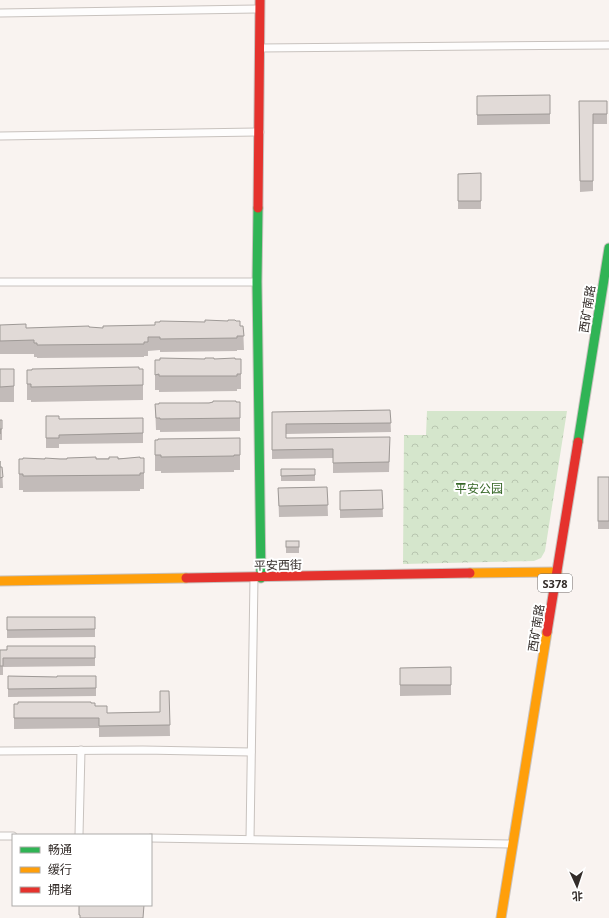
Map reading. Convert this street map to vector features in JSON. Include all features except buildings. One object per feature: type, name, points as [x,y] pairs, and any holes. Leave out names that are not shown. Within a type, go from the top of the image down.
[{"type":"street","points":[[0,13],[260,4],[260,132],[257,282],[258,578],[251,752],[250,839]]},
{"type":"street","points":[[260,48],[609,45]]},
{"type":"street","points":[[0,136],[260,132]]},
{"type":"street","name":"西矿南路","points":[[501,918],[609,248]]},
{"type":"street","points":[[0,282],[257,282]]},
{"type":"street","name":"平安西街","points":[[0,581],[557,572]]},
{"type":"street","points":[[0,751],[81,750],[251,752]]},
{"type":"street","points":[[79,834],[81,750]]},
{"type":"street","points":[[0,836],[12,836]]},
{"type":"street","points":[[152,838],[513,844]]},
{"type":"green space","name":"平安公园","points":[[427,411],[567,411],[545,551],[541,558],[534,561],[403,564],[404,435],[426,435]]},
{"type":"traffic: fast","points":[[258,208],[257,282],[261,578]]},
{"type":"traffic: fast","points":[[578,442],[609,248]]},
{"type":"traffic: slow","points":[[470,573],[557,572]]},
{"type":"traffic: slow","points":[[0,581],[186,578]]},
{"type":"traffic: slow","points":[[501,918],[547,632]]},
{"type":"traffic: jam","points":[[258,208],[260,0]]},
{"type":"traffic: jam","points":[[547,632],[578,442]]},
{"type":"traffic: jam","points":[[186,578],[470,573]]}]
